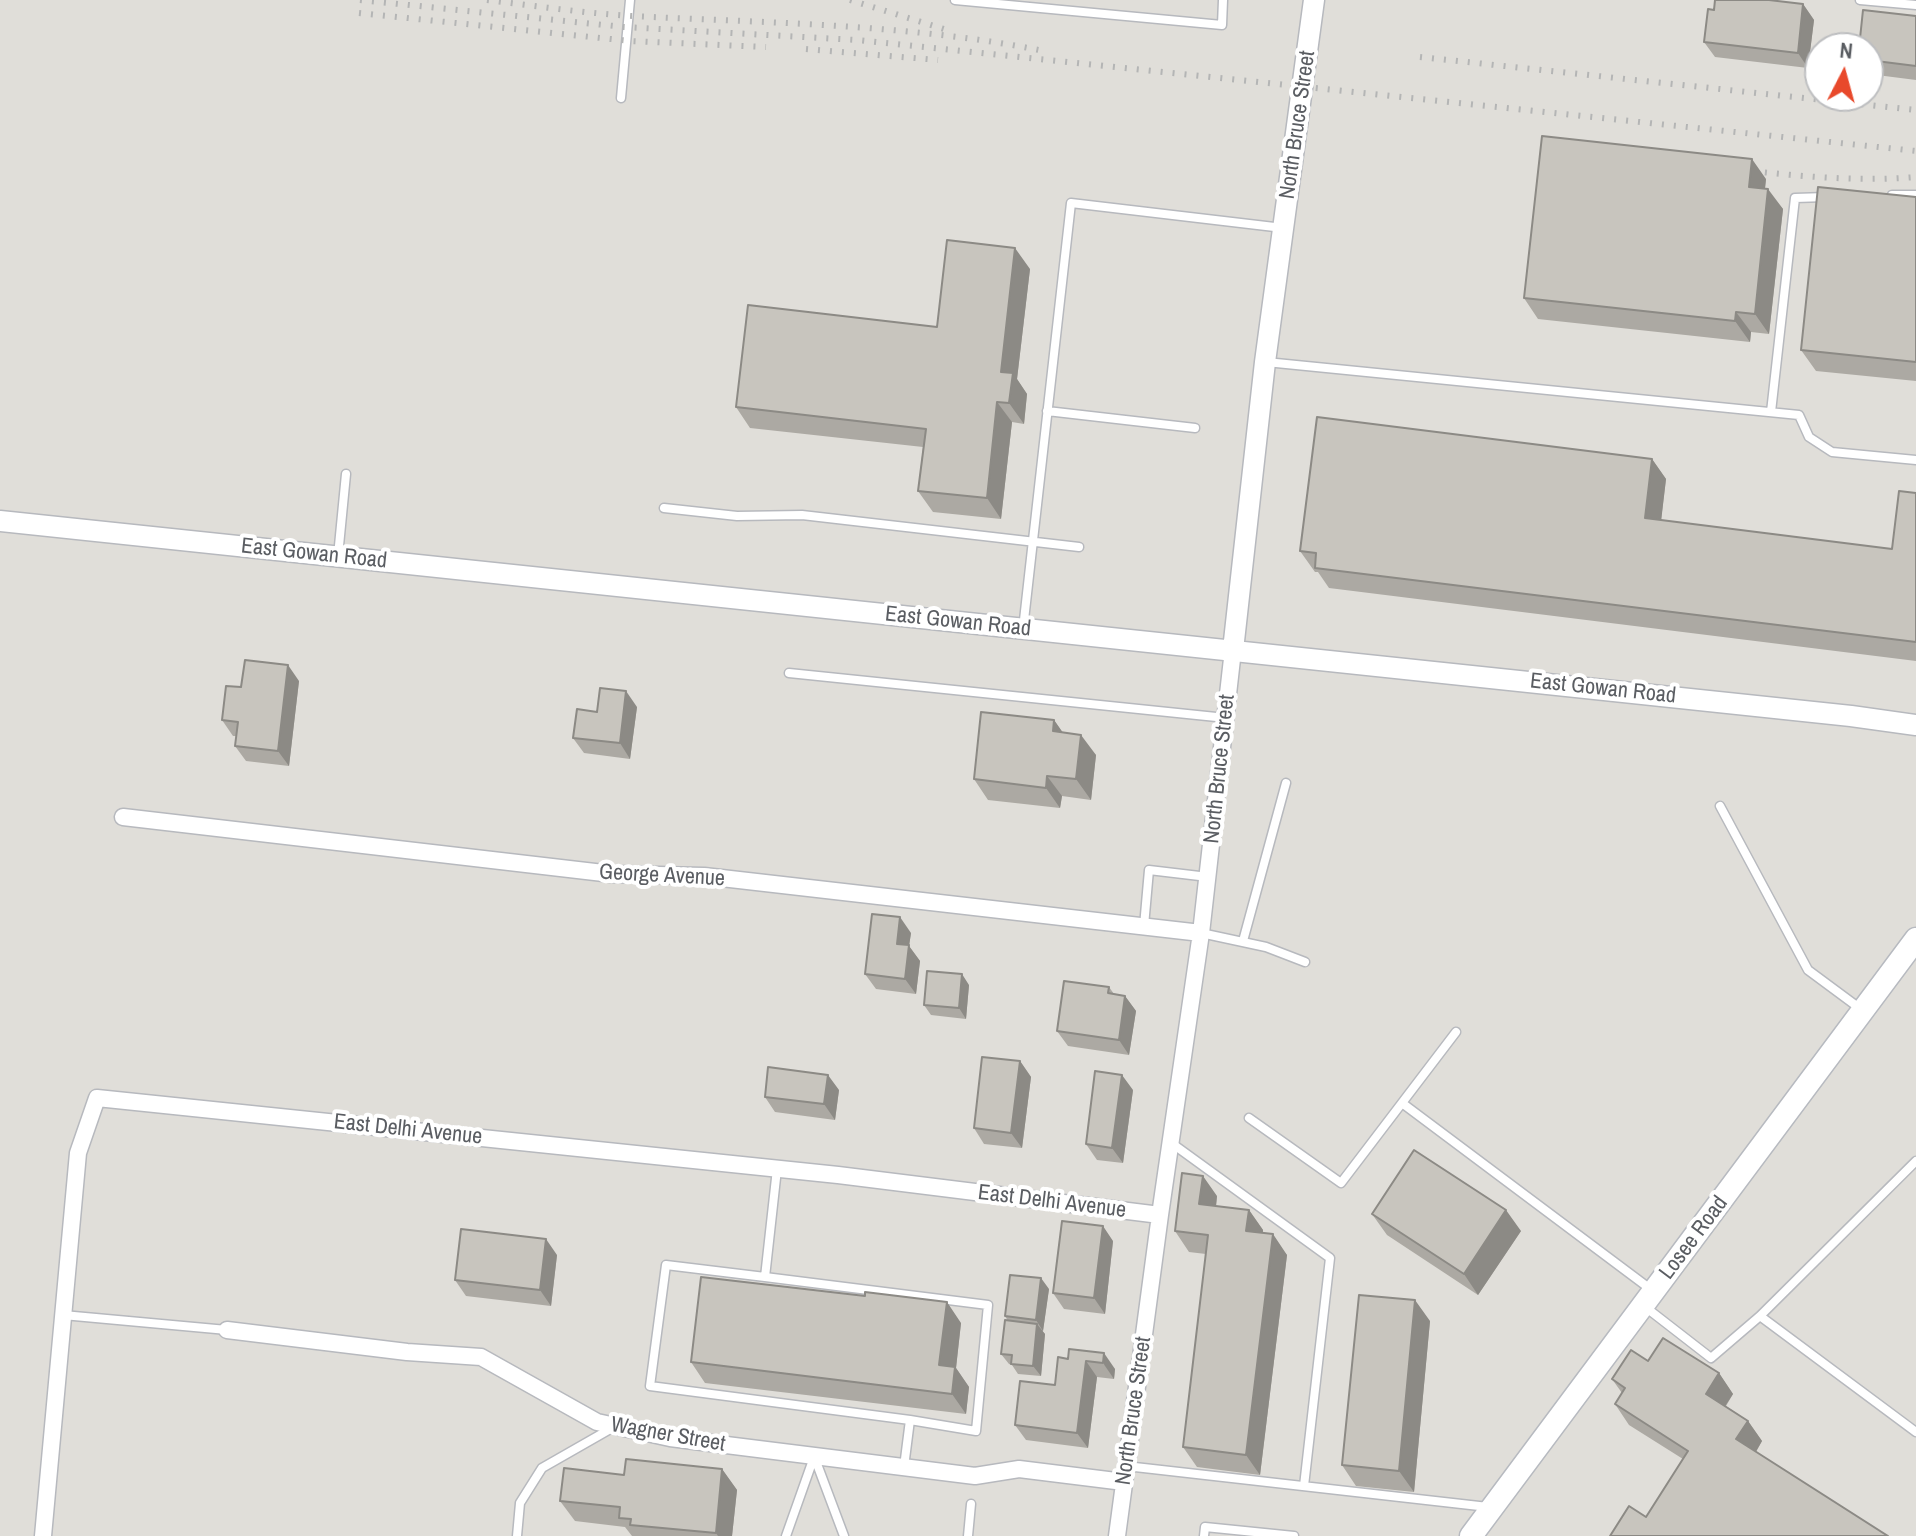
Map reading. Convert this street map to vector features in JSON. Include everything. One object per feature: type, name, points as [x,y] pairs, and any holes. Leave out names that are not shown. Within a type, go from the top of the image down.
[{"type":"main road","name":"Losee Road","points":[[1471,1536],[1916,939]]},
{"type":"street","name":"North Bruce Street","points":[[1117,1536],[1209,877],[1265,362],[1314,0]]},
{"type":"street","name":"East Gowan Road","points":[[0,521],[1836,714],[1916,725]]},
{"type":"street","name":"George Avenue","points":[[123,817],[612,874],[704,876],[1201,933]]},
{"type":"street","name":"East Delhi Avenue","points":[[43,1536],[78,1153],[97,1098],[777,1169],[1160,1215]]},
{"type":"street","name":"Wagner Street","points":[[227,1330],[407,1352],[481,1357],[597,1422],[670,1438],[975,1476],[1019,1469],[1125,1474]]},
{"type":"lane","points":[[621,98],[630,0]]},
{"type":"lane","points":[[955,0],[1222,25],[1223,0]]},
{"type":"lane","points":[[1860,0],[1916,5]]},
{"type":"lane","points":[[1886,196],[1916,195]]},
{"type":"lane","points":[[1771,412],[1795,198],[1840,197]]},
{"type":"lane","points":[[1023,629],[1071,203],[1284,228]]},
{"type":"lane","points":[[1265,362],[1799,415],[1809,437],[1832,452],[1916,460]]},
{"type":"lane","points":[[1047,411],[1195,428]]},
{"type":"lane","points":[[338,557],[346,474]]},
{"type":"lane","points":[[664,508],[737,516],[802,515],[1079,547]]},
{"type":"lane","points":[[789,673],[1226,718]]},
{"type":"lane","points":[[1243,941],[1286,783]]},
{"type":"lane","points":[[1720,806],[1808,970],[1863,1011]]},
{"type":"lane","points":[[1144,926],[1149,870],[1209,877]]},
{"type":"lane","points":[[1201,933],[1266,947],[1305,962]]},
{"type":"lane","points":[[1249,1118],[1341,1183],[1456,1032]]},
{"type":"lane","points":[[1402,1103],[1648,1298],[1711,1358],[1760,1316],[1916,1161]]},
{"type":"lane","points":[[1170,1142],[1330,1258],[1304,1486]]},
{"type":"lane","points":[[765,1277],[777,1169]]},
{"type":"lane","points":[[666,1265],[765,1277],[988,1305],[976,1431],[650,1386],[666,1265]]},
{"type":"lane","points":[[63,1315],[227,1330]]},
{"type":"lane","points":[[1760,1316],[1916,1432]]},
{"type":"lane","points":[[904,1467],[910,1420]]},
{"type":"lane","points":[[517,1536],[520,1503],[542,1468],[615,1426]]},
{"type":"lane","points":[[786,1536],[814,1456]]},
{"type":"lane","points":[[814,1456],[844,1536]]},
{"type":"lane","points":[[1125,1474],[1304,1486],[1493,1508]]},
{"type":"lane","points":[[968,1536],[971,1504]]},
{"type":"lane","points":[[1204,1536],[1205,1527],[1294,1536]]},
{"type":"shaded area","points":[[0,0],[1916,0],[1916,1536],[0,1536]]},
{"type":"building","points":[[1715,0],[1769,0],[1803,4],[1798,53],[1704,42],[1708,9],[1714,10]]},
{"type":"building","points":[[1863,10],[1916,16],[1916,66],[1884,62],[1884,32],[1861,32]]},
{"type":"building","points":[[1542,136],[1752,159],[1749,187],[1768,189],[1755,314],[1736,312],[1735,321],[1524,298]]},
{"type":"building","points":[[1818,187],[1916,197],[1916,362],[1801,350]]},
{"type":"building","points":[[947,240],[1015,248],[1001,372],[1013,373],[1009,403],[997,402],[987,498],[918,491],[926,429],[736,407],[748,305],[937,327]]},
{"type":"building","points":[[1317,417],[1652,459],[1645,518],[1892,549],[1899,491],[1916,493],[1916,642],[1315,568],[1316,553],[1300,551]]},
{"type":"building","points":[[245,660],[288,665],[278,751],[235,746],[238,722],[222,720],[226,686],[241,687]]},
{"type":"building","points":[[600,688],[626,691],[620,743],[573,738],[577,709],[597,712]]},
{"type":"building","points":[[981,712],[1054,720],[1053,731],[1081,735],[1076,779],[1047,776],[1046,788],[974,779]]},
{"type":"building","points":[[872,914],[900,917],[897,944],[909,945],[905,979],[865,974]]},
{"type":"building","points":[[927,971],[962,974],[959,1008],[924,1005]]},
{"type":"building","points":[[1064,981],[1109,987],[1108,993],[1125,996],[1119,1040],[1057,1031]]},
{"type":"building","points":[[982,1057],[1020,1061],[1011,1133],[974,1128]]},
{"type":"building","points":[[768,1067],[828,1075],[824,1104],[765,1097]]},
{"type":"building","points":[[1095,1071],[1122,1075],[1112,1148],[1086,1144]]},
{"type":"building","points":[[1414,1150],[1506,1210],[1464,1274],[1372,1214]]},
{"type":"building","points":[[1182,1173],[1203,1176],[1199,1204],[1249,1210],[1246,1231],[1273,1234],[1246,1455],[1183,1447],[1208,1235],[1175,1231]]},
{"type":"building","points":[[1062,1221],[1103,1226],[1094,1298],[1053,1293]]},
{"type":"building","points":[[461,1229],[546,1239],[540,1290],[455,1280]]},
{"type":"building","points":[[1010,1275],[1041,1278],[1036,1320],[1005,1316]]},
{"type":"building","points":[[701,1277],[947,1302],[939,1365],[955,1367],[952,1394],[691,1362]]},
{"type":"building","points":[[1359,1295],[1415,1300],[1399,1471],[1342,1465]]},
{"type":"building","points":[[1005,1320],[1037,1324],[1033,1366],[1011,1364],[1012,1355],[1001,1354]]},
{"type":"building","points":[[1663,1338],[1719,1373],[1706,1394],[1748,1421],[1736,1439],[1888,1536],[1610,1536],[1629,1506],[1646,1517],[1688,1451],[1615,1404],[1625,1388],[1612,1379],[1631,1350],[1648,1361]]},
{"type":"building","points":[[1069,1349],[1104,1353],[1103,1363],[1086,1361],[1077,1433],[1015,1425],[1020,1381],[1055,1385],[1058,1357],[1068,1359]]},
{"type":"building","points":[[626,1459],[722,1469],[716,1533],[630,1525],[631,1519],[619,1518],[620,1507],[560,1501],[564,1468],[624,1475]]},
{"type":"railway","points":[[360,0],[624,27],[857,40],[1916,151]]},
{"type":"railway","points":[[487,0],[614,15],[891,30],[1044,51]]},
{"type":"railway","points":[[850,0],[944,29]]},
{"type":"railway","points":[[359,13],[630,41],[766,47]]},
{"type":"railway","points":[[806,49],[938,60]]},
{"type":"railway","points":[[1420,57],[1916,110]]},
{"type":"railway","points":[[1741,170],[1850,179],[1916,177]]}]
